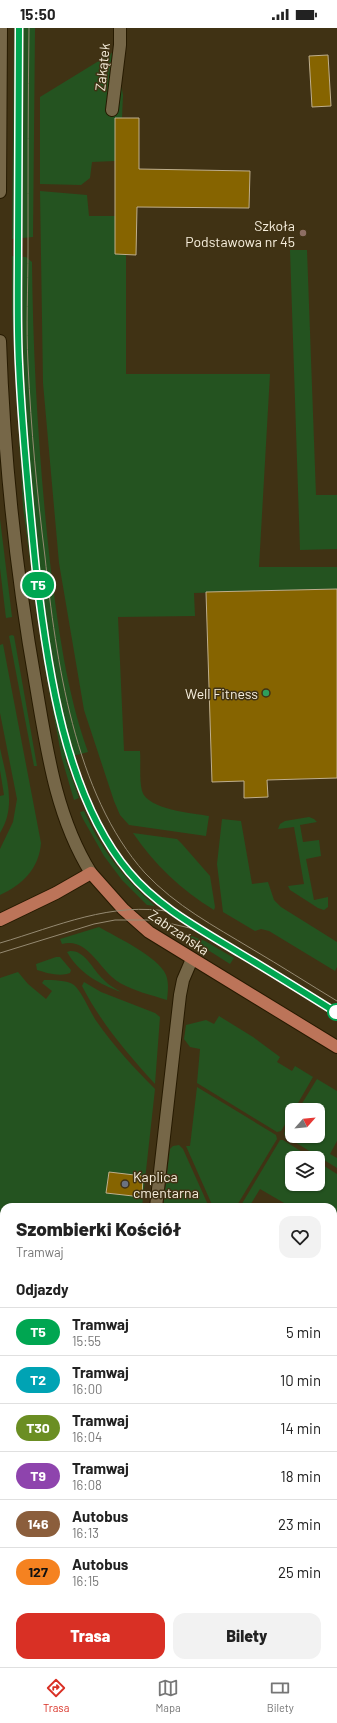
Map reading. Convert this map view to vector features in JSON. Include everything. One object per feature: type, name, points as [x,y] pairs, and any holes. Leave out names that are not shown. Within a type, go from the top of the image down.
[{"type":"main road","points":[[0,920],[56,893],[91,873]]},
{"type":"main road","name":"Zabrzańska","points":[[91,873],[133,919],[149,932],[192,960],[337,1047]]},
{"type":"street","points":[[0,192],[1,28]]},
{"type":"street","name":"Zakątek","points":[[112,110],[120,45],[120,28]]},
{"type":"street","name":"Zabrzańska","points":[[0,341],[1,384],[9,479],[25,626],[49,761],[58,798],[72,836],[91,873]]},
{"type":"street","points":[[156,1203],[180,995],[192,960]]},
{"type":"green space","points":[[14,28],[35,28],[33,237],[12,239]]},
{"type":"green space","points":[[115,51],[123,95],[122,118],[115,118],[115,161],[92,162],[90,178],[81,185],[40,184],[40,97]]},
{"type":"green space","points":[[40,191],[87,195],[89,216],[115,216],[126,254],[126,374],[270,374],[259,567],[337,567],[337,589],[194,593],[195,616],[118,617],[124,751],[140,751],[141,786],[146,797],[153,802],[171,810],[209,816],[206,836],[129,825],[120,815],[114,801],[84,710],[59,563],[43,383]]},
{"type":"green space","points":[[290,250],[307,250],[316,495],[337,495],[337,549],[300,550]]},
{"type":"green space","points":[[12,256],[26,257],[32,262],[37,412],[50,562],[68,682],[80,729],[88,752],[65,758],[79,798],[74,800],[62,759],[44,663],[23,507],[12,313]]},
{"type":"green space","points":[[0,519],[12,617],[6,618],[0,568]]},
{"type":"green space","points":[[9,636],[14,636],[37,766],[34,766]]},
{"type":"green space","points":[[3,644],[41,843],[37,861],[28,875],[8,891],[0,895],[0,849],[13,822],[17,799],[0,713],[0,645]]},
{"type":"green space","points":[[0,748],[9,791],[9,802],[5,823],[0,833],[0,796],[4,795],[0,770]]},
{"type":"green space","points":[[84,811],[97,838],[105,850],[123,874],[155,906],[147,905],[122,880],[104,856],[83,819],[80,812]]},
{"type":"green space","points":[[309,817],[317,822],[300,825],[303,842],[319,840],[321,856],[306,859],[314,900],[328,897],[328,907],[324,910],[318,908],[290,890],[288,886],[304,884],[294,827],[278,829],[280,824],[285,821]]},
{"type":"green space","points":[[222,819],[241,821],[252,884],[268,882],[274,900],[281,907],[337,942],[337,967],[335,971],[269,931],[261,929],[255,931],[223,912],[217,864]]},
{"type":"green space","points":[[133,833],[177,839],[210,876],[215,907],[214,910],[169,876],[150,856]]},
{"type":"green space","points":[[99,927],[136,948],[155,961],[162,968],[168,981],[167,1000],[125,986],[113,978],[87,950],[71,943],[62,944],[60,939]]},
{"type":"green space","points":[[178,931],[205,941],[234,958],[230,964]]},
{"type":"green space","points":[[70,951],[84,957],[109,985],[121,992],[90,977],[77,966],[67,952]]},
{"type":"green space","points":[[60,957],[71,970],[70,973],[58,975],[37,970],[36,964]]},
{"type":"green space","points":[[18,972],[28,984],[46,999],[52,991],[42,983],[44,980],[64,981],[74,985],[110,1040],[155,1089],[142,1203],[0,1203],[0,978]]},
{"type":"green space","points":[[84,982],[101,992],[155,1013],[160,1017],[155,1084],[97,1013],[82,986]]},
{"type":"green space","points":[[219,1016],[253,1037],[280,1057],[277,1062],[292,1071],[295,1066],[313,1077],[298,1103],[285,1103],[285,1124],[281,1131],[277,1132],[197,1083],[200,1049],[190,1047],[184,1039],[186,1025],[206,1020],[214,1024]]},
{"type":"green space","points":[[317,1079],[337,1091],[337,1141],[330,1154],[337,1158],[337,1168],[325,1161],[325,1151],[309,1151],[296,1143],[325,1143],[325,1103],[302,1103]]},
{"type":"green space","points":[[197,1087],[276,1135],[277,1139],[238,1203],[211,1203],[186,1146],[190,1146]]},
{"type":"green space","points":[[280,1140],[283,1140],[285,1143],[288,1143],[301,1151],[285,1151],[285,1191],[325,1191],[325,1166],[337,1174],[337,1203],[284,1203],[260,1189],[251,1203],[242,1203]]},
{"type":"green space","points":[[179,1145],[183,1149],[207,1203],[163,1203],[170,1149],[173,1146]]},
{"type":"building","points":[[328,55],[331,106],[312,107],[309,56]]},
{"type":"building","points":[[115,118],[139,118],[139,169],[250,171],[249,208],[137,207],[136,255],[115,254]]},
{"type":"building","points":[[337,589],[337,778],[267,780],[268,797],[244,798],[244,781],[212,782],[206,592]]},
{"type":"building","name":"Kaplica cmentarna","points":[[109,1172],[143,1176],[142,1197],[106,1193]]},
{"type":"tram line","points":[[19,28],[20,387],[37,580],[46,642],[58,703],[71,756],[81,787],[94,817],[120,861],[158,900],[172,911],[218,940]]},
{"type":"tram line","name":"T5","points":[[19,28],[18,319],[22,417],[41,612],[52,682],[77,775],[97,824],[129,872],[146,890],[174,913],[208,935],[337,1013]]},
{"type":"tram line","points":[[29,28],[27,335],[29,388],[39,509],[55,638],[72,724],[85,765],[101,805],[121,841],[145,873],[169,896],[196,915],[337,1001]]},
{"type":"tram line","points":[[0,943],[64,923],[106,912],[149,909],[172,912]]},
{"type":"tram line","points":[[0,953],[94,924],[115,920],[155,920],[194,929]]},
{"type":"tram line","points":[[214,938],[337,1013]]},
{"type":"place","name":"Szkoła Podstawowa nr 45","points":[[303,233]]},
{"type":"place","name":"Well Fitness","points":[[266,693]]},
{"type":"place","name":"Kaplica cmentarna","points":[[125,1184]]}]
